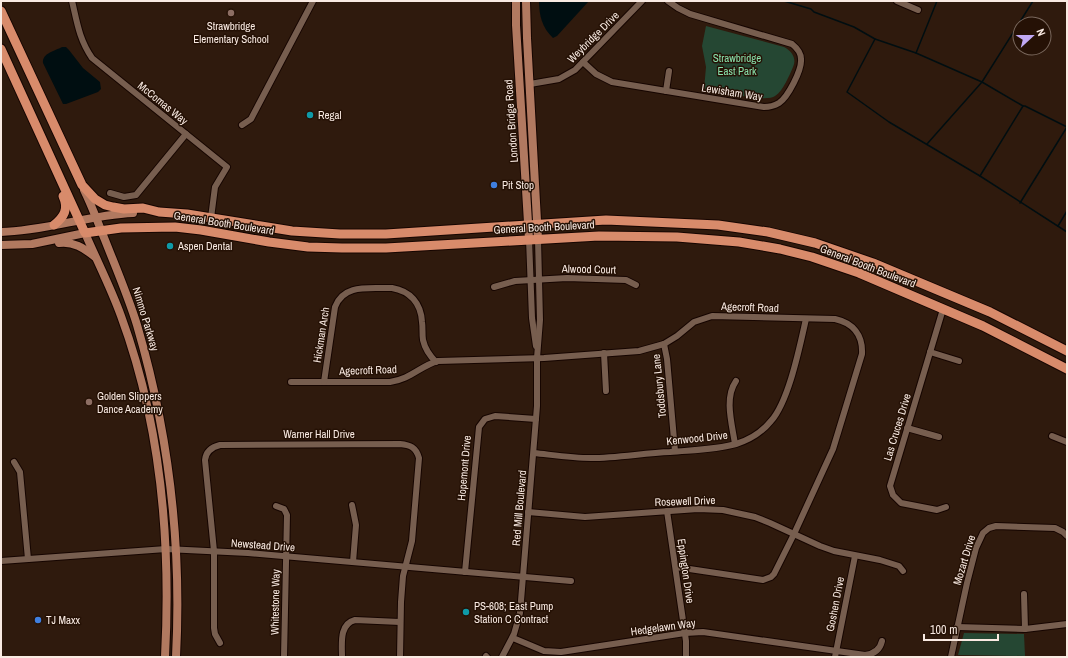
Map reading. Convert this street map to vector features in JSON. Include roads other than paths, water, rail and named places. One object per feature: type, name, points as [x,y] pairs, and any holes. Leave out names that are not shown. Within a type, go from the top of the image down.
[{"type":"highway","name":"Nimmo Parkway","points":[[1,11],[82,185]]},
{"type":"highway","name":"Nimmo Parkway","points":[[1,49],[85,233]]},
{"type":"highway","points":[[40,135],[46,158],[66,203],[63,216],[54,225]]},
{"type":"highway","points":[[82,185],[95,199],[105,205],[120,209],[143,208],[159,212]]},
{"type":"highway","name":"General Booth Boulevard","points":[[159,212],[187,214],[277,230],[340,234],[386,234],[606,220],[740,227],[792,237],[833,248],[873,263],[977,306],[1067,351]]},
{"type":"highway","name":"General Booth Boulevard","points":[[85,233],[137,226],[175,227],[210,231],[269,242],[324,248],[386,248],[599,236],[677,237],[762,245],[812,257],[838,266],[944,309],[1007,337],[1067,369]]},
{"type":"highway","points":[[269,242],[271,236],[276,234],[302,237],[320,233]]},
{"type":"main road","name":"London Bridge Road","points":[[516,1],[518,63],[529,239]]},
{"type":"main road","name":"London Bridge Road","points":[[526,1],[538,239]]},
{"type":"main road","name":"Nimmo Parkway","points":[[82,185],[96,216],[131,308],[156,400],[170,476],[176,549],[176,657]]},
{"type":"main road","name":"General Booth Boulevard","points":[[1,232],[28,230],[96,216],[120,213],[159,212]]},
{"type":"main road","name":"Nimmo Parkway","points":[[85,233],[121,316],[140,378],[152,433],[158,471],[166,549],[167,612],[165,657]]},
{"type":"main road","name":"General Booth Boulevard","points":[[4,245],[40,243],[85,233]]},
{"type":"main road","points":[[4,245],[24,249],[68,242],[81,247],[97,259]]},
{"type":"street","name":"McComas Way","points":[[72,1],[83,44],[92,58],[226,166],[215,187],[211,218]]},
{"type":"street","points":[[242,125],[251,119],[313,1]]},
{"type":"street","name":"Weybridge Drive","points":[[530,84],[560,79],[575,70],[642,1]]},
{"type":"street","name":"Lewisham Way","points":[[583,62],[596,74],[612,82],[764,107],[775,105],[783,99],[794,82],[801,64],[800,54],[796,47],[788,42],[690,14],[668,1]]},
{"type":"street","points":[[897,1],[918,10]]},
{"type":"street","points":[[666,91],[669,71]]},
{"type":"street","points":[[110,193],[124,197],[136,195],[186,134]]},
{"type":"street","name":"Red Mill Boulevard","points":[[529,239],[532,318],[537,358]]},
{"type":"street","name":"Red Mill Boulevard","points":[[502,657],[512,638],[520,613],[534,453],[537,358],[540,320],[538,239]]},
{"type":"street","name":"Alwood Court","points":[[494,287],[515,281],[567,278],[626,280],[636,284]]},
{"type":"street","name":"Hickman Arch","points":[[324,382],[335,307],[340,297],[354,289],[392,288],[409,294],[419,308],[422,322],[423,341],[429,354],[436,362]]},
{"type":"street","name":"Las Cruces Drive","points":[[944,309],[891,481],[891,491],[893,496],[898,501],[906,504],[937,510],[946,507]]},
{"type":"street","name":"Agecroft Road","points":[[291,382],[398,381],[436,362],[537,358],[639,350],[664,344],[677,336],[694,322],[708,316],[723,315],[835,319],[848,323],[853,327],[862,342],[862,354],[833,449],[776,571],[767,579],[750,579],[676,568]]},
{"type":"street","name":"Kenwood Drive","points":[[534,453],[593,458],[705,449],[735,444],[750,438],[766,427],[776,415],[784,399],[806,319]]},
{"type":"street","name":"Toddsbury Lane","points":[[664,344],[667,359],[675,451]]},
{"type":"street","points":[[930,352],[959,361]]},
{"type":"street","points":[[604,353],[606,391]]},
{"type":"street","points":[[735,444],[730,397],[736,381]]},
{"type":"street","name":"Hopemont Drive","points":[[465,572],[479,427],[485,419],[495,416],[536,420]]},
{"type":"street","points":[[907,428],[938,437]]},
{"type":"street","points":[[1052,436],[1067,442]]},
{"type":"street","name":"Warner Hall Drive","points":[[220,643],[215,634],[214,628],[214,551],[205,460],[206,455],[211,448],[220,444],[264,443],[400,444],[412,447],[418,454],[412,541],[405,567],[401,602],[400,657]]},
{"type":"street","points":[[14,462],[20,472],[28,559]]},
{"type":"street","points":[[352,505],[356,525],[353,562]]},
{"type":"street","name":"Whitestone Way","points":[[276,506],[284,509],[287,515],[284,657]]},
{"type":"street","name":"Rosewell Drive","points":[[528,512],[585,517],[698,508],[729,511],[755,517],[820,546],[855,556],[880,560],[898,566],[903,571]]},
{"type":"street","name":"Eppington Drive","points":[[667,511],[685,633],[687,649],[686,657]]},
{"type":"street","name":"Mozart Drive","points":[[951,657],[976,548],[980,537],[986,530],[996,526],[1055,528],[1067,536]]},
{"type":"street","name":"Newstead Drive","points":[[1,561],[176,549],[248,552],[405,567],[571,580]]},
{"type":"street","name":"Goshen Drive","points":[[836,654],[855,556]]},
{"type":"street","points":[[1024,594],[1025,628]]},
{"type":"street","points":[[342,657],[343,630],[351,621],[400,622]]},
{"type":"street","points":[[957,627],[1025,628],[1067,624]]},
{"type":"street","name":"Hedgelawn Way","points":[[512,638],[538,649],[562,652],[685,633],[704,632],[836,654],[868,655],[876,652],[882,641]]},
{"type":"waterway","points":[[784,1],[811,9],[814,12],[854,27],[875,39],[916,53],[982,82],[1023,106],[1067,127],[1020,203]]},
{"type":"waterway","points":[[916,53],[937,1]]},
{"type":"waterway","points":[[927,144],[982,82],[1033,1]]},
{"type":"waterway","points":[[875,39],[847,92],[889,122],[980,176],[1067,232]]},
{"type":"waterway","points":[[980,176],[1023,106]]},
{"type":"waterway","points":[[1058,226],[1067,211]]},
{"type":"place","name":"Strawbridge Elementary School","points":[[231,13]]},
{"type":"place","name":"Regal","points":[[310,115]]},
{"type":"place","name":"Pit Stop","points":[[494,185]]},
{"type":"place","name":"Aspen Dental","points":[[170,246]]},
{"type":"place","name":"Golden Slippers Dance Academy","points":[[89,402]]},
{"type":"place","name":"PS-608; East Pump Station C Contract","points":[[466,612]]},
{"type":"place","name":"TJ Maxx","points":[[38,620]]},
{"type":"park label","name":"Strawbridge East Park","points":[[737,64]]}]
